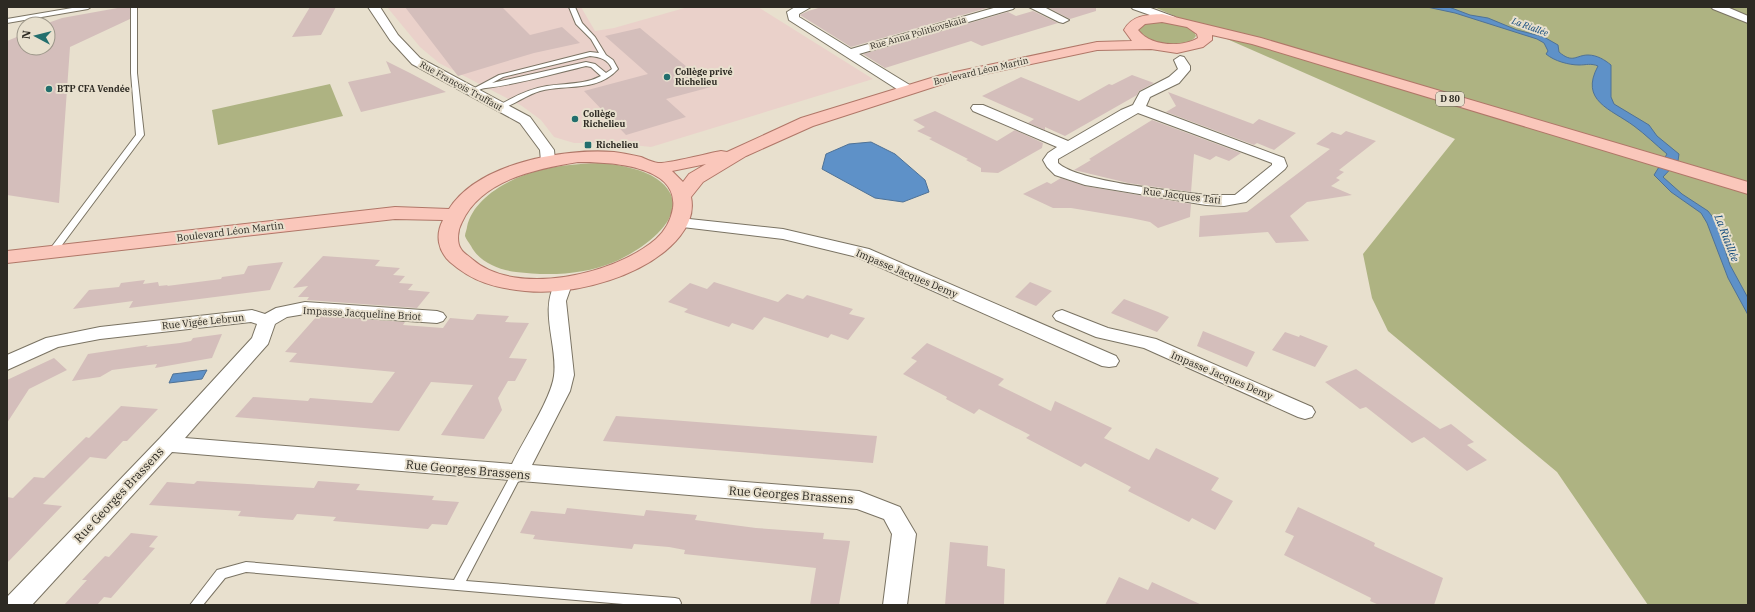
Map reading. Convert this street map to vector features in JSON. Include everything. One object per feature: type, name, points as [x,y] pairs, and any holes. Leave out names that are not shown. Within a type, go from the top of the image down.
[{"type":"main road","points":[[1145,20],[1171,19],[1192,24],[1200,28],[1206,36],[1194,45]]},
{"type":"main road","name":"Boulevard Léon Martin","points":[[657,169],[684,165],[740,152],[815,128],[867,104],[908,90],[988,68],[1097,46],[1121,37],[1131,30],[1132,26],[1145,20]]},
{"type":"main road","name":"D 80","points":[[1200,28],[1256,41],[1748,188]]},
{"type":"main road","points":[[1131,30],[1137,39],[1157,46]]},
{"type":"main road","name":"D 80","points":[[1194,45],[1227,40],[1256,41]]},
{"type":"main road","name":"Boulevard Léon Martin","points":[[1097,46],[1194,45]]},
{"type":"main road","name":"Boulevard Léon Martin","points":[[683,194],[696,178],[740,152]]},
{"type":"main road","points":[[578,157],[608,157],[635,161],[657,169],[673,180],[683,194],[684,208],[680,223],[663,243],[637,262],[602,276],[563,284],[525,285],[492,279],[467,268],[452,252],[448,234],[454,214],[470,197],[492,182],[518,170],[548,161],[578,157]]},
{"type":"main road","name":"Boulevard Léon Martin","points":[[7,257],[395,213],[454,214]]},
{"type":"street","name":"Rue François Truffaut","points":[[374,7],[394,37],[416,61],[477,89],[500,108],[525,120],[547,150],[548,161]]},
{"type":"street","name":"Rue Anna Politkovskaia","points":[[805,7],[793,12],[793,18],[908,90]]},
{"type":"street","name":"Rue Anna Politkovskaia","points":[[850,53],[1010,7]]},
{"type":"street","points":[[1035,7],[1063,20]]},
{"type":"street","points":[[1136,7],[1171,19]]},
{"type":"street","points":[[1136,7],[1140,10],[1145,20]]},
{"type":"street","points":[[1717,7],[1745,17]]},
{"type":"street","points":[[1157,46],[1180,60],[1194,45]]},
{"type":"street","name":"Rue Jacques Tati","points":[[1138,108],[1145,95],[1174,80],[1184,70],[1184,66],[1180,60]]},
{"type":"street","points":[[978,108],[1069,147]]},
{"type":"street","name":"Rue Jacques Tati","points":[[1138,108],[1279,161],[1280,166],[1240,199],[1224,201],[1206,200],[1102,185],[1075,178],[1060,171],[1050,162],[1053,156],[1126,112],[1138,108]]},
{"type":"street","name":"Impasse Jacques Demy","points":[[680,223],[783,234],[863,253],[1104,359],[1115,335]]},
{"type":"street","points":[[517,474],[560,391],[564,375],[557,301],[563,284]]},
{"type":"street","name":"Impasse Jacqueline Briot","points":[[267,321],[282,312],[305,308],[437,317]]},
{"type":"street","name":"Rue Vigée Lebrun","points":[[7,363],[53,342],[100,333],[252,316],[267,321]]},
{"type":"street","name":"Impasse Jacques Demy","points":[[1062,316],[1103,333],[1149,343],[1272,396],[1305,412]]},
{"type":"street","points":[[167,444],[261,340],[267,321]]},
{"type":"street","name":"Rue Georges Brassens","points":[[16,605],[167,444],[517,474],[859,500],[892,513],[904,534],[895,605]]},
{"type":"lane","points":[[7,20],[88,7]]},
{"type":"lane","points":[[53,251],[140,135],[134,73],[134,7]]},
{"type":"lane","points":[[500,108],[515,99],[543,88],[586,85],[606,77],[615,69],[612,62],[603,55],[593,38],[579,24],[572,7]]},
{"type":"lane","points":[[477,89],[501,76],[542,64],[590,54],[603,55]]},
{"type":"lane","points":[[477,89],[586,64],[594,65],[606,77]]},
{"type":"lane","points":[[457,585],[517,474]]},
{"type":"lane","points":[[196,605],[221,574],[246,567],[675,603]]},
{"type":"shaded area","name":"Collège privé Richelieu","points":[[387,7],[581,7],[595,31],[614,28],[688,7],[758,7],[873,79],[651,147],[615,143],[574,143],[554,137],[541,120],[522,106],[439,63],[420,47]]},
{"type":"green space","points":[[1154,7],[1748,7],[1748,605],[1648,605],[1557,472],[1388,331],[1372,298],[1363,254],[1455,139]]},
{"type":"green space","points":[[1156,21],[1185,26],[1194,31],[1196,36],[1191,41],[1176,45],[1158,42],[1143,36],[1138,32],[1138,28],[1142,25]]},
{"type":"green space","points":[[330,84],[343,116],[218,145],[212,110]]},
{"type":"green space","points":[[589,163],[606,163],[632,168],[657,179],[669,191],[673,203],[670,216],[663,228],[652,239],[626,256],[591,270],[578,272],[541,274],[516,272],[496,267],[484,261],[475,252],[466,238],[465,235],[467,227],[477,206],[495,190],[506,183],[529,173],[548,168]]},
{"type":"water","name":"La Riallée","points":[[1427,7],[1449,7],[1470,15],[1488,18],[1517,30],[1544,37],[1558,45],[1559,52],[1568,58],[1591,55],[1601,58],[1611,65],[1611,97],[1614,104],[1649,125],[1657,136],[1679,154],[1678,161],[1663,177],[1682,194],[1708,211],[1715,220],[1730,265],[1748,298],[1748,315],[1728,278],[1707,223],[1701,213],[1671,192],[1654,175],[1667,154],[1638,129],[1607,109],[1595,96],[1592,88],[1593,78],[1598,66],[1591,64],[1575,65],[1553,59],[1546,54],[1548,51],[1544,43],[1537,39],[1455,13]]},
{"type":"water","points":[[871,142],[895,154],[925,180],[929,192],[903,202],[875,198],[822,169],[826,154],[849,144]]},
{"type":"water","points":[[207,370],[202,379],[169,383],[173,374]]},
{"type":"building","points":[[130,7],[130,19],[70,47],[59,203],[7,195],[7,41],[16,37],[16,56],[56,56],[56,20]]},
{"type":"building","points":[[310,7],[336,7],[321,35],[292,37]]},
{"type":"building","points":[[405,7],[502,7],[530,35],[562,27],[580,43],[534,53],[458,76]]},
{"type":"building","points":[[822,7],[987,8],[851,47],[800,15]]},
{"type":"building","points":[[1047,7],[1096,7],[1096,11],[1070,19]]},
{"type":"building","points":[[1033,11],[1058,23],[982,46],[971,41],[885,68],[863,54],[1008,12],[1016,16]]},
{"type":"building","points":[[640,28],[711,87],[666,99],[686,117],[626,135],[584,91],[648,74],[605,36]]},
{"type":"building","points":[[386,61],[446,92],[361,112],[348,82],[391,73]]},
{"type":"building","points":[[1132,75],[1154,83],[1139,91],[1137,95],[1065,136],[1045,127],[1045,130],[1028,123],[1034,119],[982,96],[1021,77],[1079,101],[1109,84],[1112,85]]},
{"type":"building","points":[[1168,92],[1253,124],[1259,119],[1296,133],[1274,150],[1257,143],[1254,145],[1166,112],[1176,106]]},
{"type":"building","points":[[935,111],[997,141],[1015,130],[1043,143],[1042,148],[998,173],[981,172],[981,168],[966,160],[968,159],[929,139],[932,138],[917,131],[925,127],[913,120]]},
{"type":"building","points":[[1152,120],[1241,153],[1229,161],[1216,156],[1210,160],[1194,154],[1191,192],[1128,183],[1074,170]]},
{"type":"building","points":[[1346,131],[1376,141],[1339,170],[1344,172],[1336,178],[1340,180],[1331,186],[1352,195],[1307,202],[1290,216],[1309,241],[1276,243],[1268,232],[1199,237],[1200,216],[1247,212],[1330,149],[1316,144],[1332,132],[1341,135]]},
{"type":"building","points":[[1061,178],[1085,186],[1191,204],[1190,217],[1158,228],[1150,222],[1131,218],[1071,208],[1053,208],[1023,194],[1047,182],[1051,184]]},
{"type":"building","points":[[323,256],[380,260],[375,266],[400,268],[393,275],[405,276],[399,283],[413,284],[408,290],[430,292],[417,308],[307,300],[309,297],[298,297],[308,286],[293,288]]},
{"type":"building","points":[[283,262],[270,290],[129,308],[133,301],[73,309],[89,290],[119,287],[121,283],[145,280],[143,284],[158,282],[159,286],[168,285],[167,286],[221,279],[222,277],[244,274],[248,266]]},
{"type":"building","points":[[714,282],[778,302],[787,294],[803,299],[807,295],[853,309],[849,314],[865,318],[848,340],[831,334],[828,338],[764,317],[753,330],[732,323],[729,327],[684,312],[688,309],[668,302],[690,283],[707,289]]},
{"type":"building","points":[[1030,282],[1052,291],[1036,306],[1015,297]]},
{"type":"building","points":[[1124,299],[1169,317],[1157,332],[1111,313]]},
{"type":"building","points":[[477,314],[509,316],[505,322],[529,323],[509,358],[527,359],[515,381],[508,381],[498,398],[502,410],[484,439],[441,435],[473,385],[431,382],[399,431],[235,417],[253,397],[308,401],[310,398],[372,403],[395,372],[289,362],[297,353],[285,352],[317,316],[405,322],[403,325],[443,328],[450,318],[473,320]]},
{"type":"building","points":[[1203,331],[1255,352],[1247,367],[1197,346]]},
{"type":"building","points":[[1285,332],[1299,337],[1300,335],[1328,346],[1315,367],[1272,350]]},
{"type":"building","points":[[222,334],[212,358],[155,368],[157,364],[112,370],[100,377],[72,381],[88,354],[148,345],[146,347],[180,343],[191,341],[193,338]]},
{"type":"building","points":[[927,343],[1004,379],[998,385],[1051,411],[1055,401],[1112,428],[1104,438],[1149,460],[1156,448],[1219,478],[1211,490],[1233,501],[1215,530],[1192,518],[1189,522],[1128,491],[1131,487],[1085,463],[1081,467],[1026,438],[1030,435],[979,409],[974,414],[946,399],[947,397],[903,374],[917,361],[911,358]]},
{"type":"building","points":[[54,358],[67,370],[29,389],[7,423],[7,380]]},
{"type":"building","points":[[1356,369],[1440,429],[1451,424],[1474,442],[1467,445],[1487,460],[1467,471],[1424,437],[1412,443],[1366,407],[1360,409],[1325,382]]},
{"type":"building","points":[[121,406],[158,409],[127,441],[123,441],[106,459],[90,457],[43,504],[62,506],[7,563],[7,497],[13,498],[34,477],[44,478],[86,437],[89,438]]},
{"type":"building","points":[[616,416],[877,436],[873,463],[603,441]]},
{"type":"building","points":[[197,481],[314,488],[318,481],[360,484],[356,490],[434,496],[432,500],[459,502],[447,525],[432,524],[428,529],[333,521],[336,517],[297,514],[293,520],[238,516],[241,511],[149,505],[167,482],[194,484]]},
{"type":"building","points":[[1298,507],[1375,543],[1374,546],[1443,578],[1434,605],[1379,605],[1370,601],[1371,598],[1284,555],[1294,536],[1285,532]]},
{"type":"building","points":[[567,508],[644,516],[646,510],[697,515],[695,520],[756,528],[824,533],[823,539],[850,541],[839,605],[810,605],[816,568],[684,554],[685,550],[669,547],[634,544],[632,549],[533,539],[535,535],[520,533],[531,511],[565,514]]},
{"type":"building","points":[[131,533],[158,536],[149,547],[155,548],[111,598],[104,597],[97,605],[64,605],[87,580],[82,580],[105,556],[109,557]]},
{"type":"building","points":[[950,542],[988,546],[987,566],[1005,569],[1004,605],[945,605]]},
{"type":"building","points":[[1119,577],[1148,590],[1152,582],[1202,605],[1105,605]]},
{"type":"place","name":"Collège privé Richelieu","points":[[667,77]]},
{"type":"place","name":"BTP CFA Vendée","points":[[49,89]]},
{"type":"place","name":"Collège Richelieu","points":[[575,119]]},
{"type":"place","name":"Richelieu","points":[[588,145]]},
{"type":"water label","name":"La Riaillée","points":[[1727,238]]}]
